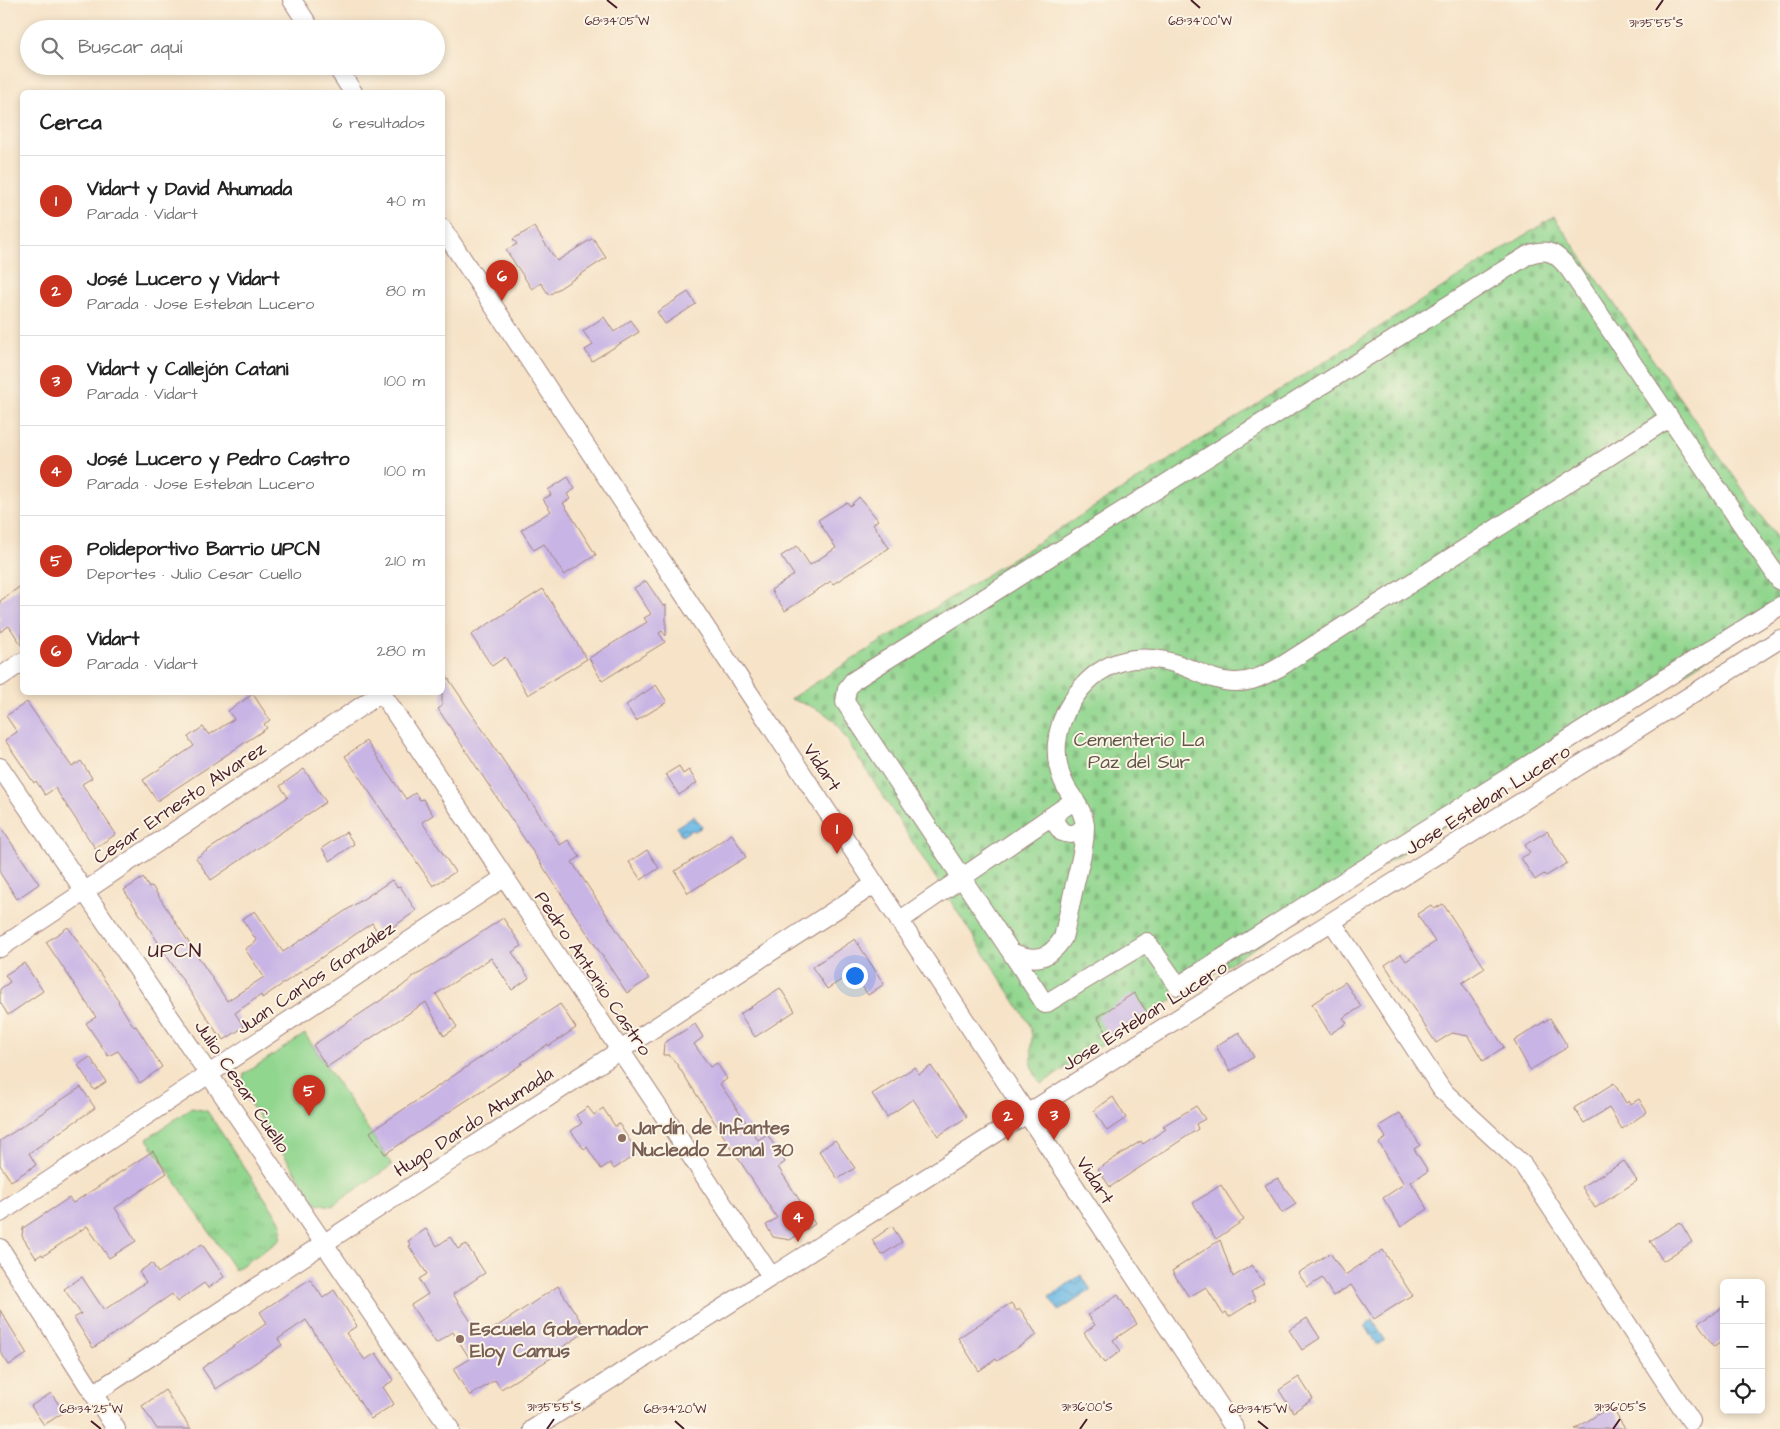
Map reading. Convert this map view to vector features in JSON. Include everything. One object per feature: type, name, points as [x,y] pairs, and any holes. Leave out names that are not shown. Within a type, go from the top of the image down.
[{"type":"street","points":[[292,0],[305,20]]},
{"type":"street","points":[[342,75],[352,90]]},
{"type":"street","name":"Vidart","points":[[445,233],[1235,1429]]},
{"type":"street","points":[[1780,581],[1569,269],[1553,254],[1547,251],[1536,252],[1528,255],[853,681],[846,689],[846,702],[1045,1004],[1147,942],[1178,986],[1780,606]]},
{"type":"street","points":[[1011,952],[1022,957],[1035,958],[1045,956],[1055,950],[1063,938],[1085,840],[1085,825],[1084,816],[1066,787],[1061,774],[1057,759],[1057,740],[1068,707],[1092,676],[1109,665],[1129,659],[1145,658],[1172,663],[1217,680],[1249,681],[1262,677],[1669,418]]},
{"type":"street","name":"Jose Esteban Lucero","points":[[532,1429],[1780,639]]},
{"type":"street","points":[[0,677],[20,663]]},
{"type":"street","name":"Cesar Ernesto Alvarez","points":[[0,948],[378,695]]},
{"type":"street","name":"Pedro Antonio Castro","points":[[382,695],[771,1276]]},
{"type":"street","name":"Julio Cesar Cuello","points":[[0,767],[450,1429]]},
{"type":"street","points":[[899,921],[1075,800]]},
{"type":"street","points":[[1056,813],[1055,823],[1062,832],[1072,835],[1085,825]]},
{"type":"street","name":"Juan Carlos González","points":[[0,1213],[505,877]]},
{"type":"street","name":"Hugo Dardo Ahumada","points":[[94,1394],[875,884]]},
{"type":"street","points":[[1332,922],[1442,1090],[1523,1165],[1691,1421]]},
{"type":"street","points":[[0,1248],[116,1429]]},
{"type":"green space","name":"Cementerio La Paz del Sur","points":[[1554,217],[1780,543],[1780,612],[1041,1084],[1033,1069],[1032,1034],[1029,1023],[836,723],[820,711],[790,699]]},
{"type":"green space","points":[[305,1034],[392,1165],[332,1206],[316,1203],[241,1090],[244,1074]]},
{"type":"green space","points":[[191,1108],[207,1111],[282,1224],[280,1240],[235,1270],[147,1139]]},
{"type":"water","points":[[694,816],[702,827],[695,831],[691,830],[682,836],[676,827]]},
{"type":"water","points":[[1081,1275],[1091,1290],[1059,1311],[1049,1297]]},
{"type":"water","points":[[1373,1320],[1385,1340],[1377,1345],[1365,1325]]},
{"type":"building","points":[[534,227],[557,261],[593,238],[606,258],[549,295],[541,283],[532,289],[506,250],[517,244],[513,239]]},
{"type":"building","points":[[688,292],[696,304],[665,324],[657,312]]},
{"type":"building","points":[[604,317],[614,332],[631,320],[639,332],[592,361],[585,350],[593,345],[583,331]]},
{"type":"building","points":[[568,477],[575,489],[567,494],[570,499],[563,503],[596,555],[564,575],[544,544],[534,550],[521,530],[551,511],[543,499],[551,495],[548,490]]},
{"type":"building","points":[[859,497],[878,520],[873,524],[889,548],[833,584],[831,581],[785,611],[771,590],[794,575],[781,556],[797,546],[810,565],[836,548],[818,520],[847,502],[850,506]]},
{"type":"building","points":[[646,581],[663,606],[666,605],[666,636],[662,631],[659,633],[665,642],[602,681],[589,658],[647,622],[644,618],[651,614],[634,588]]},
{"type":"building","points":[[20,586],[20,643],[9,626],[0,632],[0,601]]},
{"type":"building","points":[[543,589],[587,659],[528,695],[505,657],[492,666],[471,635]]},
{"type":"building","points":[[445,673],[560,845],[568,840],[580,857],[572,862],[649,979],[627,993],[438,709],[442,706],[442,695],[445,695]]},
{"type":"building","points":[[656,685],[667,702],[636,721],[626,705]]},
{"type":"building","points":[[254,695],[270,720],[264,724],[267,728],[157,801],[143,780],[194,746],[188,737],[203,727],[209,735],[234,719],[228,711]]},
{"type":"building","points":[[27,702],[72,767],[81,761],[92,778],[82,784],[116,834],[95,848],[55,788],[45,795],[36,781],[34,783],[5,740],[17,732],[6,716]]},
{"type":"building","points":[[366,741],[406,799],[415,793],[420,800],[423,799],[433,815],[422,822],[455,872],[433,886],[345,756]]},
{"type":"building","points":[[679,766],[683,774],[689,770],[697,783],[679,795],[666,774]]},
{"type":"building","points":[[304,769],[326,802],[211,880],[196,858],[288,797],[280,786]]},
{"type":"building","points":[[0,826],[39,884],[17,899],[0,873]]},
{"type":"building","points":[[1547,831],[1567,863],[1546,876],[1544,874],[1535,880],[1521,858],[1530,853],[1525,845]]},
{"type":"building","points":[[346,832],[354,844],[330,861],[322,848]]},
{"type":"building","points":[[732,834],[746,857],[688,893],[675,871]]},
{"type":"building","points":[[647,850],[659,868],[641,880],[629,862]]},
{"type":"building","points":[[143,878],[149,888],[152,886],[227,1001],[264,977],[245,949],[257,941],[242,919],[255,911],[283,952],[392,880],[397,887],[400,886],[416,911],[380,936],[372,923],[262,998],[261,995],[235,1013],[244,1027],[224,1040],[221,1035],[219,1036],[124,890]]},
{"type":"building","points":[[1443,904],[1485,968],[1462,983],[1504,1047],[1483,1061],[1468,1036],[1452,1033],[1436,1043],[1385,965],[1401,954],[1406,961],[1435,942],[1417,914],[1431,905],[1434,909]]},
{"type":"building","points":[[503,918],[522,946],[512,952],[529,978],[512,990],[491,958],[436,994],[457,1027],[444,1036],[426,1002],[327,1067],[313,1045],[401,987],[412,977]]},
{"type":"building","points":[[68,927],[162,1067],[140,1083],[118,1051],[108,1056],[86,1023],[96,1017],[46,942]]},
{"type":"building","points":[[855,939],[884,984],[868,995],[857,978],[846,977],[827,989],[812,967]]},
{"type":"building","points":[[24,963],[43,991],[8,1015],[0,1002],[0,989],[10,982],[5,975]]},
{"type":"building","points":[[1345,982],[1361,1007],[1343,1018],[1347,1023],[1330,1034],[1312,1004]]},
{"type":"building","points":[[780,988],[795,1011],[755,1037],[740,1014]]},
{"type":"building","points":[[1134,993],[1149,1015],[1111,1039],[1097,1017]]},
{"type":"building","points":[[560,1004],[576,1028],[549,1046],[548,1044],[522,1064],[385,1154],[370,1132]]},
{"type":"building","points":[[1550,1018],[1568,1047],[1530,1070],[1514,1041]]},
{"type":"building","points":[[695,1024],[703,1037],[694,1044],[710,1067],[717,1063],[727,1079],[720,1084],[758,1140],[767,1134],[785,1162],[778,1167],[815,1224],[790,1240],[773,1237],[766,1225],[777,1218],[676,1063],[669,1055],[663,1055],[664,1043]]},
{"type":"building","points":[[1239,1032],[1254,1057],[1230,1071],[1216,1046]]},
{"type":"building","points":[[90,1057],[106,1082],[94,1090],[78,1065]]},
{"type":"building","points":[[931,1066],[967,1117],[938,1136],[913,1099],[887,1117],[872,1094],[915,1067],[919,1074]]},
{"type":"building","points":[[1614,1083],[1626,1103],[1629,1101],[1631,1104],[1639,1099],[1647,1112],[1622,1129],[1609,1108],[1584,1123],[1574,1108]]},
{"type":"building","points":[[81,1087],[95,1108],[29,1153],[36,1165],[11,1181],[0,1165],[0,1141]]},
{"type":"building","points":[[1113,1097],[1126,1118],[1107,1131],[1094,1110]]},
{"type":"building","points":[[1196,1106],[1205,1119],[1196,1124],[1198,1129],[1110,1187],[1098,1169],[1141,1141],[1143,1144],[1166,1129],[1163,1126]]},
{"type":"building","points":[[588,1107],[594,1115],[603,1108],[615,1126],[619,1124],[638,1153],[614,1169],[610,1163],[601,1169],[587,1147],[584,1149],[571,1131],[582,1123],[576,1115]]},
{"type":"building","points":[[1400,1113],[1420,1145],[1414,1149],[1428,1171],[1411,1182],[1428,1209],[1401,1227],[1383,1198],[1404,1184],[1379,1143],[1386,1138],[1379,1126]]},
{"type":"building","points":[[835,1140],[855,1168],[838,1179],[819,1151]]},
{"type":"building","points":[[153,1151],[167,1173],[115,1208],[136,1241],[109,1258],[87,1226],[43,1256],[42,1254],[36,1258],[22,1236],[23,1228],[69,1198],[73,1203]]},
{"type":"building","points":[[1624,1161],[1637,1181],[1595,1208],[1582,1187]]},
{"type":"building","points":[[1278,1178],[1296,1204],[1282,1213],[1265,1185]]},
{"type":"building","points":[[1221,1185],[1244,1220],[1216,1239],[1193,1203]]},
{"type":"building","points":[[1680,1222],[1692,1242],[1663,1261],[1650,1241]]},
{"type":"building","points":[[892,1226],[902,1242],[882,1255],[872,1240]]},
{"type":"building","points":[[426,1229],[437,1246],[450,1237],[458,1249],[466,1244],[485,1273],[453,1294],[481,1337],[558,1286],[587,1331],[554,1353],[556,1355],[501,1389],[495,1380],[470,1396],[453,1369],[470,1359],[453,1332],[436,1343],[411,1305],[428,1294],[419,1279],[427,1274],[409,1246],[411,1245],[408,1241]]},
{"type":"building","points":[[1220,1240],[1233,1277],[1252,1265],[1264,1283],[1251,1292],[1256,1300],[1229,1317],[1226,1312],[1223,1314],[1206,1287],[1189,1297],[1172,1271]]},
{"type":"building","points":[[202,1244],[224,1277],[208,1288],[204,1283],[177,1302],[172,1294],[93,1348],[74,1318],[81,1314],[64,1289],[82,1277],[104,1310],[146,1282],[139,1272],[152,1263],[158,1273]]},
{"type":"building","points":[[1383,1250],[1412,1295],[1374,1319],[1351,1285],[1333,1296],[1322,1278],[1308,1287],[1298,1273],[1330,1253],[1345,1275]]},
{"type":"building","points":[[310,1279],[323,1298],[334,1290],[357,1326],[346,1333],[365,1360],[376,1353],[394,1380],[383,1387],[394,1404],[371,1419],[306,1320],[278,1339],[282,1345],[216,1389],[202,1368],[267,1323],[260,1312]]},
{"type":"building","points":[[1118,1295],[1137,1324],[1113,1340],[1121,1351],[1104,1363],[1084,1333],[1095,1325],[1088,1315]]},
{"type":"building","points":[[1011,1303],[1017,1311],[1020,1309],[1037,1335],[979,1371],[958,1338]]},
{"type":"building","points":[[1720,1309],[1720,1343],[1714,1347],[1698,1323]]},
{"type":"building","points":[[0,1310],[27,1354],[9,1365],[0,1351]]},
{"type":"building","points":[[1307,1318],[1320,1338],[1302,1350],[1289,1330]]},
{"type":"building","points":[[1299,1377],[1313,1399],[1293,1412],[1279,1390]]},
{"type":"building","points":[[165,1390],[191,1429],[157,1429],[142,1406]]},
{"type":"building","points":[[51,1393],[64,1412],[44,1425],[31,1406]]},
{"type":"building","points":[[1611,1406],[1625,1429],[1575,1429]]},
{"type":"place","name":"Vidart","points":[[502,301]]},
{"type":"place","name":"Vidart y David Ahumada","points":[[837,854]]},
{"type":"place","name":"Polideportivo Barrio UPCN","points":[[309,1116]]},
{"type":"place","name":"Jardín de Infantes Nucleado Zonal 30","points":[[622,1138]]},
{"type":"place","name":"Vidart y Callejón Catani","points":[[1054,1140]]},
{"type":"place","name":"José Lucero y Vidart","points":[[1008,1141]]},
{"type":"place","name":"José Lucero y Pedro Castro","points":[[798,1242]]},
{"type":"place","name":"Escuela Gobernador Eloy Camus","points":[[460,1339]]},
{"type":"district","name":"UPCN","points":[[175,950]]}]
